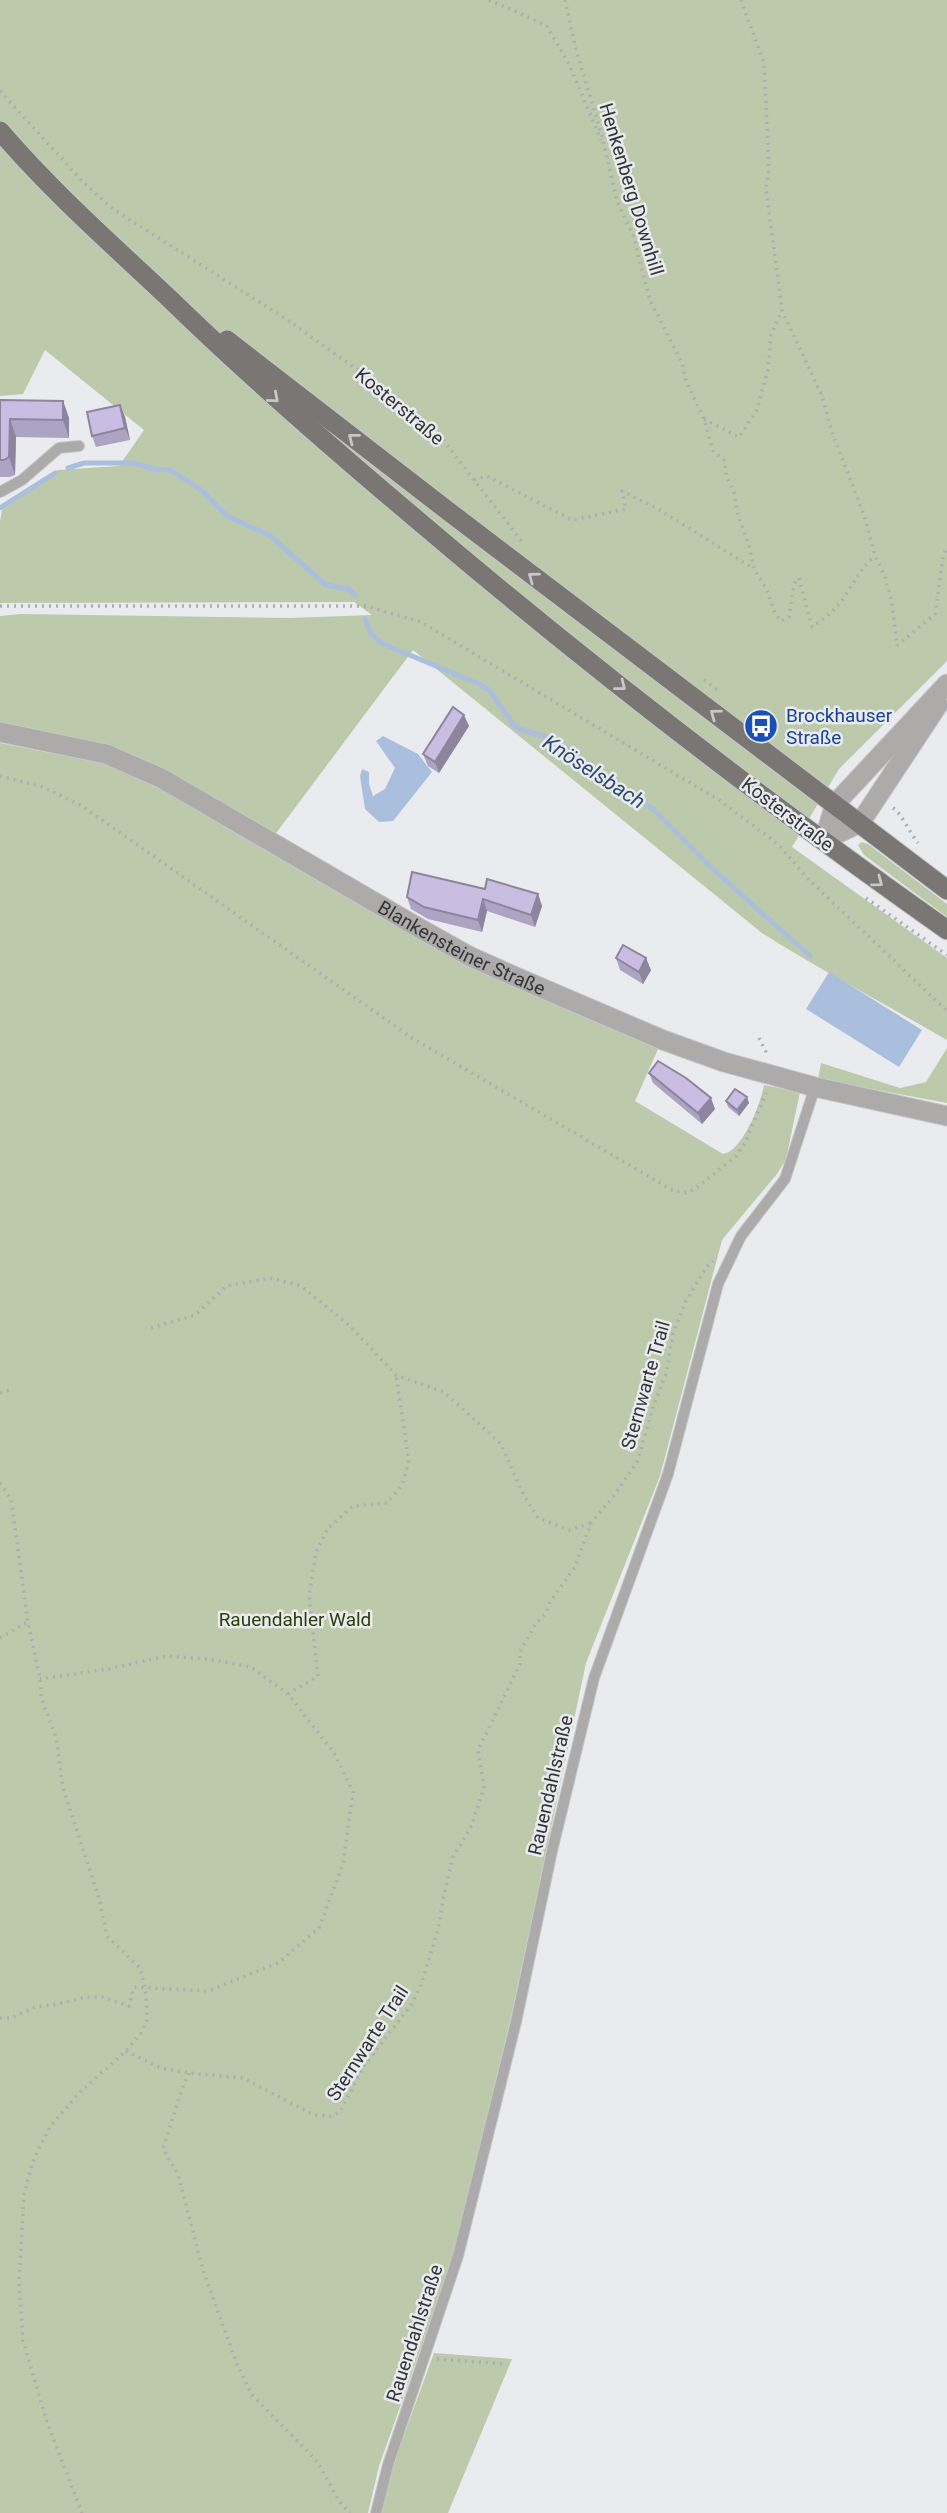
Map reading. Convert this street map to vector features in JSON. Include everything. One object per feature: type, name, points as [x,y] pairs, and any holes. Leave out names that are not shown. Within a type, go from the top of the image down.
[{"type":"main road","name":"Kosterstraße","points":[[0,131],[87,224],[154,284],[246,374],[494,586],[677,730],[947,930]]},
{"type":"main road","name":"Kosterstraße","points":[[154,284],[947,890]]},
{"type":"street","points":[[824,840],[835,804],[947,684]]},
{"type":"street","points":[[824,840],[860,823],[947,691]]},
{"type":"street","name":"Blankensteiner Straße","points":[[0,732],[106,754],[134,765],[470,956],[663,1040],[772,1076],[947,1116]]},
{"type":"lane","points":[[0,492],[22,480],[59,448],[79,446]]},
{"type":"lane","name":"Rauendahlstraße","points":[[376,2513],[388,2465],[458,2256],[516,2022],[552,1851],[594,1678],[668,1474],[719,1284],[741,1236],[785,1179],[815,1087]]},
{"type":"path","points":[[489,0],[546,25],[569,64],[596,132],[604,145]]},
{"type":"path","name":"Henkenberg Downhill","points":[[565,0],[617,201],[633,235],[650,300],[682,363],[691,395],[704,419],[713,451],[724,460],[754,569],[766,588],[775,614],[781,621],[789,617],[794,584],[799,578],[813,627],[830,614],[845,597],[858,573],[875,556]]},
{"type":"path","points":[[741,0],[764,63],[769,168],[766,189],[782,310],[822,396],[832,432],[864,515],[892,603],[897,646],[935,614],[947,546]]},
{"type":"path","name":"Kosterstraße","points":[[0,91],[83,182],[113,209],[286,319],[386,390],[436,431],[523,544]]},
{"type":"path","points":[[704,419],[739,437],[757,410],[768,369],[771,335],[782,310]]},
{"type":"path","points":[[474,480],[487,476],[572,520],[626,509],[622,491],[658,509],[754,569]]},
{"type":"path","points":[[0,606],[366,606],[421,622],[719,800],[778,844],[809,880],[947,1011]]},
{"type":"path","points":[[703,679],[723,695]]},
{"type":"path","points":[[0,776],[43,787],[82,806],[412,1038],[673,1190],[686,1193],[703,1184],[736,1156],[760,1111],[772,1076]]},
{"type":"path","points":[[877,797],[899,811],[908,831],[924,848]]},
{"type":"path","name":"Sternwarte Trail","points":[[126,2051],[161,2068],[243,2078],[314,2115],[330,2116],[340,2112],[364,2066],[411,2005],[421,1985],[435,1942],[453,1857],[471,1827],[484,1788],[478,1750],[520,1664],[520,1652],[536,1623],[546,1613],[550,1602],[575,1567],[591,1523],[637,1462],[666,1374],[674,1333],[686,1301],[707,1266],[718,1257],[731,1258]]},
{"type":"path","points":[[151,1328],[195,1314],[227,1286],[270,1278],[301,1286],[349,1325],[396,1375],[444,1392],[501,1444],[521,1490],[538,1518],[569,1530],[591,1523]]},
{"type":"path","points":[[288,1694],[318,1676],[309,1596],[316,1552],[328,1528],[353,1506],[387,1503],[402,1485],[408,1461],[396,1375]]},
{"type":"path","points":[[0,1393],[10,1390]]},
{"type":"path","points":[[0,1483],[10,1499],[41,1697],[56,1737],[63,1788],[99,1898],[107,1937],[140,1968],[145,1987],[147,2020],[141,2033],[126,2051],[79,2092],[50,2127],[37,2150],[27,2177],[21,2217],[19,2281],[23,2341],[47,2422],[82,2513]]},
{"type":"path","points":[[0,1638],[28,1622]]},
{"type":"path","points":[[0,2018],[11,2018],[35,2007],[86,1997],[103,1997],[129,2006],[134,1987],[208,1991],[278,1963],[319,1928],[344,1864],[353,1793],[334,1753],[288,1694],[251,1667],[208,1659],[166,1656],[109,1669],[40,1679]]},
{"type":"path","points":[[189,2073],[163,2149],[178,2174],[203,2270],[236,2362],[252,2395],[317,2461],[339,2501],[350,2513]]},
{"type":"path","points":[[424,2358],[504,2364]]},
{"type":"green space","points":[[0,0],[947,0],[947,661],[839,769],[792,847],[947,958],[947,1040],[762,933],[413,650],[274,836],[212,799],[0,723],[0,616],[21,614],[290,618],[372,615],[354,602],[0,603],[2,510],[58,470],[119,466],[144,430],[45,350],[23,394],[0,396]]},
{"type":"green space","name":"Rauendahler Wald","points":[[0,743],[106,764],[160,784],[659,1047],[635,1101],[723,1154],[737,1145],[744,1136],[755,1114],[764,1085],[800,1092],[786,1159],[777,1174],[722,1240],[660,1476],[586,1663],[511,2017],[454,2255],[379,2466],[368,2513],[0,2513]]},
{"type":"green space","points":[[862,842],[947,904],[947,917],[864,855],[858,845]]},
{"type":"green space","points":[[947,1048],[947,1103],[818,1079],[821,1063],[900,1088],[926,1082]]},
{"type":"green space","points":[[434,2353],[512,2359],[448,2513],[381,2513],[392,2468]]},
{"type":"water","points":[[383,736],[418,754],[432,772],[393,821],[379,822],[365,809],[360,776],[362,769],[369,772],[373,796],[385,789],[395,768],[376,741]]},
{"type":"water","points":[[829,972],[922,1030],[899,1067],[806,1009]]},
{"type":"building","points":[[0,400],[63,401],[63,420],[10,419],[9,457],[0,460]]},
{"type":"building","points":[[120,405],[125,428],[92,436],[87,412]]},
{"type":"building","points":[[453,707],[464,715],[435,762],[423,754]]},
{"type":"building","points":[[412,872],[485,889],[487,879],[538,894],[531,915],[483,899],[478,920],[424,907],[407,897]]},
{"type":"building","points":[[623,945],[646,958],[639,972],[616,958]]},
{"type":"building","points":[[658,1061],[711,1098],[698,1113],[649,1073]]},
{"type":"building","points":[[735,1089],[747,1097],[737,1110],[726,1101]]},
{"type":"waterway","name":"Knöselsbach","points":[[68,468],[84,463],[134,463],[170,470],[200,489],[227,516],[269,535],[326,585],[348,589],[356,596]]},
{"type":"waterway","name":"Knöselsbach","points":[[0,508],[55,473]]},
{"type":"waterway","name":"Knöselsbach","points":[[365,619],[371,634],[383,644],[489,690],[516,728],[553,739],[654,810],[714,870],[810,956]]},
{"type":"place","name":"Brockhauser Straße","points":[[761,726]]}]
